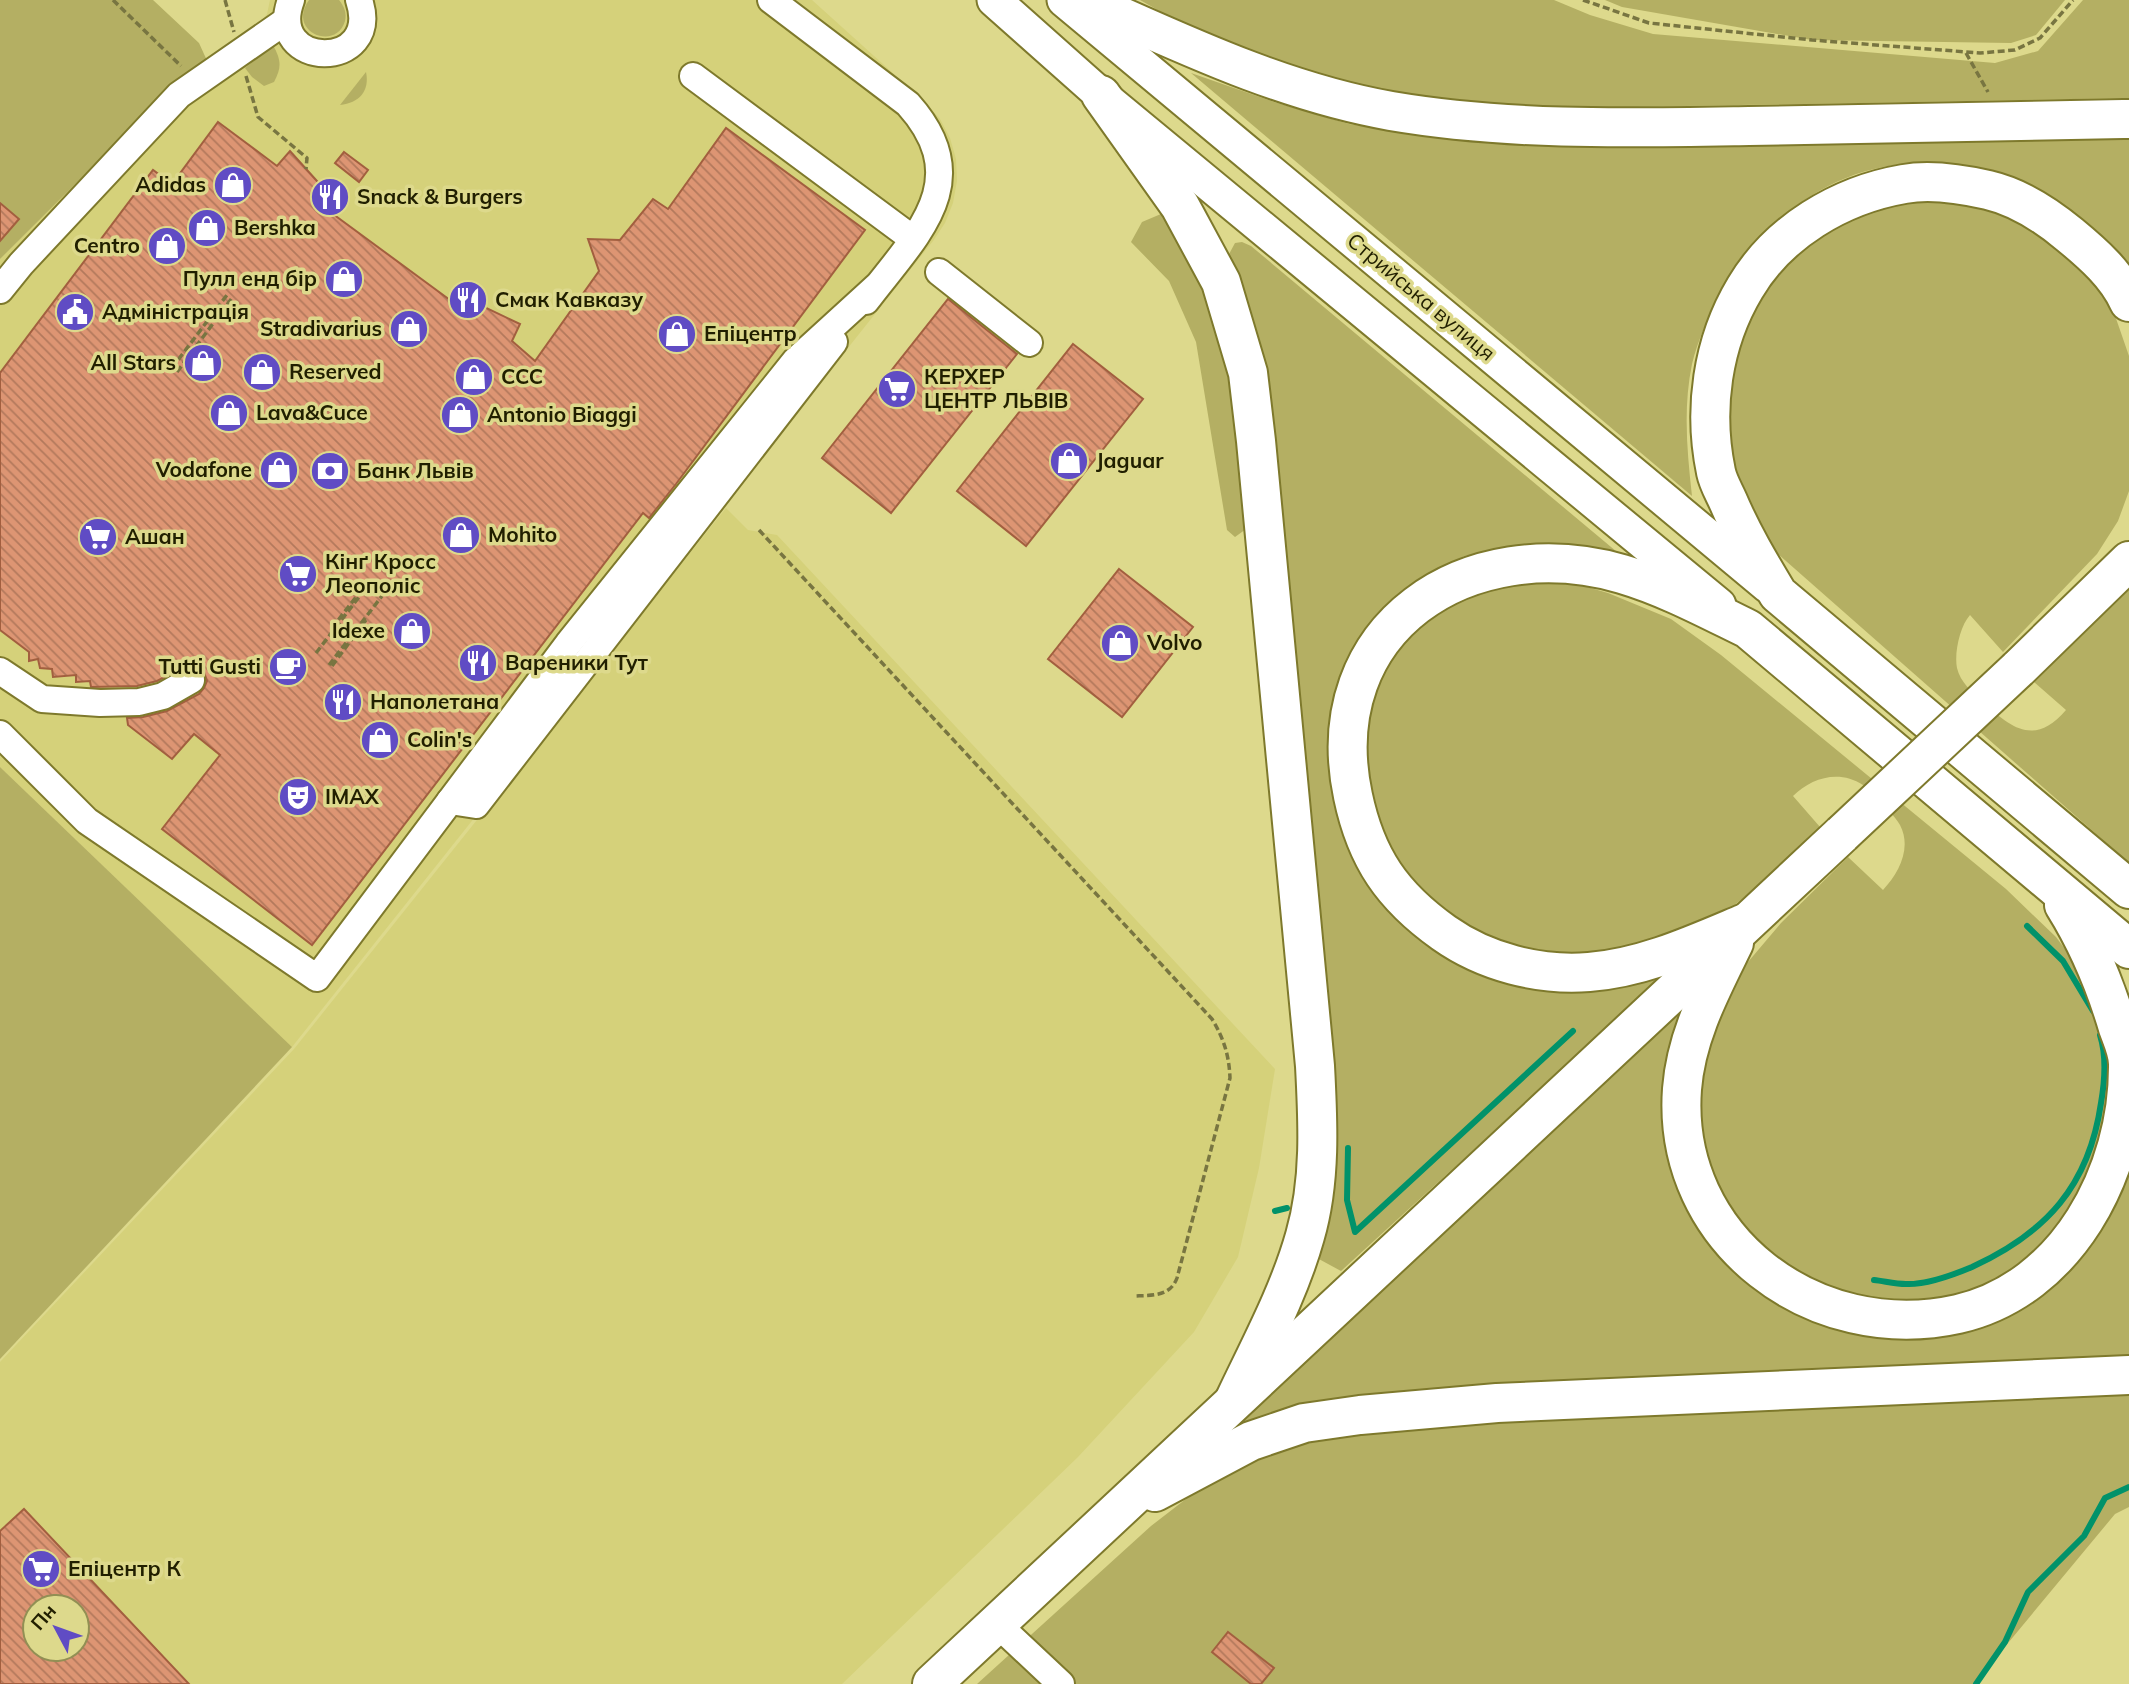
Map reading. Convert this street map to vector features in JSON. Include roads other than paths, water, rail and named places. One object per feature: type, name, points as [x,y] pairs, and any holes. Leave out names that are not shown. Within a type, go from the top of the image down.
[{"type":"highway","points":[[1084,0],[1217,59],[1298,89],[1389,111],[1471,121],[1580,129],[2129,119]]},
{"type":"highway","points":[[1101,95],[1180,206],[1221,282],[1248,373],[1256,441],[1315,1066],[1318,1137],[1306,1234],[1282,1299],[1236,1399]]},
{"type":"highway","points":[[2129,302],[2109,271],[2059,226],[2032,207],[1990,190],[1946,183],[1906,184],[1865,193],[1799,228],[1769,256],[1745,288],[1727,324],[1714,367],[1710,415],[1716,474],[1740,529],[1778,594],[2129,889]]},
{"type":"highway","points":[[932,1684],[2018,669],[2124,567],[2129,533]]},
{"type":"highway","points":[[1745,923],[1678,951],[1632,964],[1589,972],[1541,971],[1500,962],[1460,944],[1419,915],[1394,890],[1373,860],[1357,813],[1347,767],[1349,724],[1356,694],[1368,662],[1387,634],[1410,609],[1436,591],[1478,572],[1524,563],[1574,566],[1621,574],[1675,593],[1748,629],[2129,949]]},
{"type":"highway","points":[[2086,852],[2129,878]]},
{"type":"highway","points":[[1745,923],[1702,1010],[1687,1051],[1682,1089],[1682,1119],[1686,1149],[1705,1206],[1721,1230],[1752,1263],[1779,1283],[1811,1300],[1839,1310],[1883,1318],[1924,1319],[1959,1314],[1996,1301],[2034,1277],[2065,1250],[2096,1208],[2117,1161],[2127,1112],[2129,1062],[2105,983],[2082,934],[2050,881]]},
{"type":"highway","points":[[1112,1514],[1251,1441],[1304,1423],[1360,1415],[1497,1403],[2129,1375]]},
{"type":"main road","points":[[995,0],[1101,95],[1748,629]]},
{"type":"main road","name":"Стрийська вулиця","points":[[1065,0],[1778,594]]},
{"type":"lane","points":[[0,734],[88,821],[317,978],[450,801],[476,805],[927,220],[937,196],[940,170],[936,145],[924,122],[908,104],[771,0]]},
{"type":"lane","points":[[289,10],[289,29],[299,44],[315,53],[334,54],[343,50],[357,37],[361,29],[362,3]]},
{"type":"lane","points":[[0,290],[178,95],[289,10]]},
{"type":"lane","points":[[693,76],[913,239]]},
{"type":"lane","points":[[939,272],[1029,343]]},
{"type":"lane","points":[[0,671],[42,699],[100,703],[139,702],[163,696],[191,680]]},
{"type":"lane","points":[[996,1623],[1061,1684]]},
{"type":"waterway","points":[[2027,926],[2063,961],[2093,1011]]},
{"type":"waterway","points":[[1348,1148],[1347,1200],[1355,1232],[1573,1031]]},
{"type":"waterway","points":[[1874,1280],[1914,1284],[1965,1270],[2022,1239],[2060,1203],[2086,1159],[2095,1132],[2104,1077],[2104,1052],[2100,1035]]},
{"type":"waterway","points":[[1275,1211],[1287,1208]]},
{"type":"waterway","points":[[1976,1684],[2005,1642],[2028,1592],[2084,1536],[2105,1498],[2129,1487]]},
{"type":"place","name":"Adidas","points":[[233,185]]},
{"type":"place","name":"Snack & Burgers","points":[[330,197]]},
{"type":"place","name":"Bershka","points":[[207,228]]},
{"type":"place","name":"Centro","points":[[167,246]]},
{"type":"place","name":"Пулл енд бір","points":[[344,279]]},
{"type":"place","name":"Смак Кавказу","points":[[468,300]]},
{"type":"place","name":"Адміністрація","points":[[75,312]]},
{"type":"place","name":"Stradivarius","points":[[409,329]]},
{"type":"place","name":"Епіцентр","points":[[677,334]]},
{"type":"place","name":"All Stars","points":[[203,363]]},
{"type":"place","name":"Reserved","points":[[262,372]]},
{"type":"place","name":"CCC","points":[[474,377]]},
{"type":"place","name":"КЕРХЕР ЦЕНТР ЛЬВІВ","points":[[897,389]]},
{"type":"place","name":"Lava&Cuce","points":[[229,413]]},
{"type":"place","name":"Antonio Biaggi","points":[[460,415]]},
{"type":"place","name":"Jaguar","points":[[1069,461]]},
{"type":"place","name":"Vodafone","points":[[279,470]]},
{"type":"place","name":"Банк Львів","points":[[330,471]]},
{"type":"place","name":"Mohito","points":[[461,535]]},
{"type":"place","name":"Ашан","points":[[98,537]]},
{"type":"place","name":"Кінґ Кросс Леополіс","points":[[298,574]]},
{"type":"place","name":"Idexe","points":[[412,631]]},
{"type":"place","name":"Volvo","points":[[1120,643]]},
{"type":"place","name":"Вареники Тут","points":[[478,663]]},
{"type":"place","name":"Tutti Gusti","points":[[288,667]]},
{"type":"place","name":"Наполетана","points":[[343,702]]},
{"type":"place","name":"Colin's","points":[[380,740]]},
{"type":"place","name":"IMAX","points":[[298,797]]},
{"type":"place","name":"Епіцентр К","points":[[41,1569]]}]
